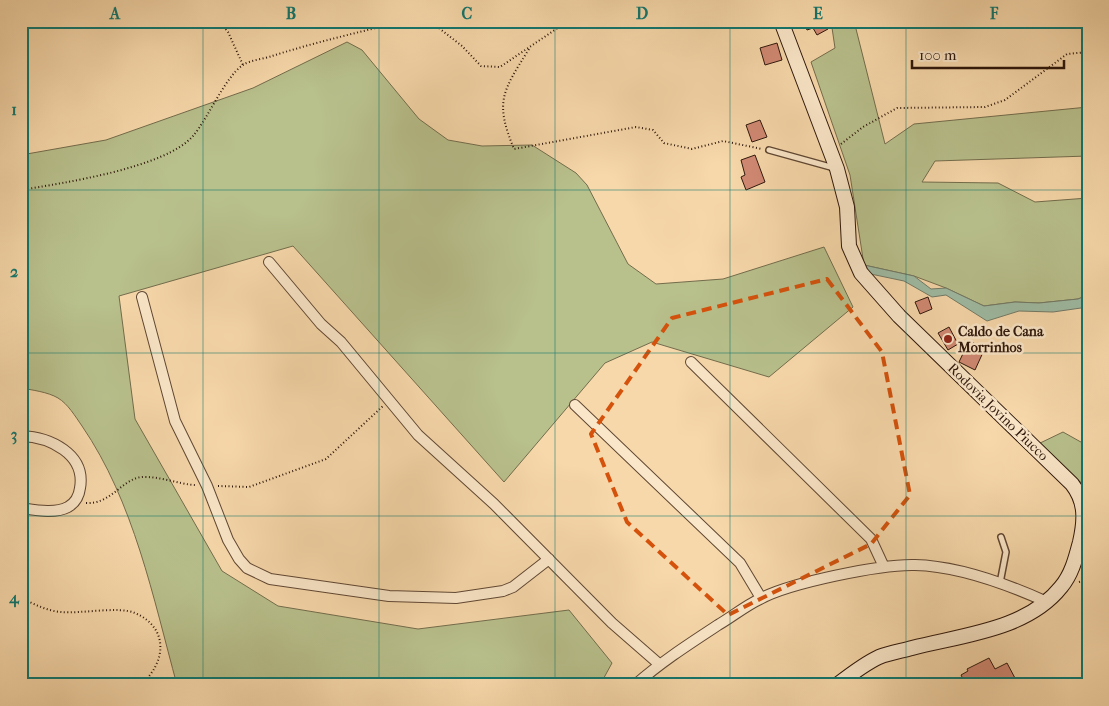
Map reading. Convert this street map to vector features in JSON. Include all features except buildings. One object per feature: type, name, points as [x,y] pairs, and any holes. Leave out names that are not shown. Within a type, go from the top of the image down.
[{"type":"main road","name":"Rodovia Jovino Piucco","points":[[781,21],[838,169],[847,207],[849,246],[861,272],[899,316],[1077,491],[1082,500],[1084,518],[1074,564],[1062,587],[1047,602],[1030,613],[1006,624],[879,657],[837,685]]},
{"type":"street","points":[[270,262],[321,324],[341,342],[418,434],[494,504],[612,623],[659,664]]},
{"type":"street","points":[[142,297],[175,420],[207,486],[228,540],[239,559],[247,568],[270,579],[389,596],[468,597],[503,591],[513,587],[549,559]]},
{"type":"street","points":[[691,362],[871,539],[884,567]]},
{"type":"street","points":[[574,405],[740,563],[761,598]]},
{"type":"street","points":[[21,436],[51,441],[75,460],[82,480],[79,494],[74,502],[67,507],[56,510],[21,508]]},
{"type":"street","points":[[635,685],[659,664],[761,598],[792,587],[884,567],[915,565],[946,568],[1000,584],[1047,602]]},
{"type":"lane","points":[[769,150],[838,169]]},
{"type":"lane","points":[[1000,584],[1006,552],[1001,538]]},
{"type":"path","points":[[219,21],[228,32],[243,65]]},
{"type":"path","points":[[21,190],[93,176],[161,157],[191,138],[210,114],[224,87],[243,65],[301,47],[404,21]]},
{"type":"path","points":[[409,21],[435,24],[462,46],[481,66],[500,67],[568,21]]},
{"type":"path","points":[[529,49],[507,84],[502,110],[514,149],[636,127],[653,130],[664,143],[692,149],[723,141],[769,150]]},
{"type":"path","points":[[831,151],[863,127],[897,108],[985,107],[1005,100],[1067,54],[1088,52]]},
{"type":"path","points":[[74,502],[94,503],[120,489],[134,478],[160,478],[187,485],[249,487],[326,459],[390,400]]},
{"type":"path","points":[[21,598],[44,608],[61,612],[134,613],[147,622],[160,641],[161,652],[159,663],[153,673],[140,685]]},
{"type":"highlighted area","points":[[827,279],[882,352],[910,495],[871,544],[728,615],[627,522],[591,434],[672,318]]},
{"type":"shaded area","points":[[831,21],[854,21],[885,144],[914,124],[1088,107],[1088,156],[935,161],[922,182],[998,183],[1035,202],[1088,198],[1088,295],[1078,299],[1039,303],[1015,302],[984,306],[946,288],[914,276],[864,265],[850,175],[811,62],[835,48]]},
{"type":"shaded area","points":[[347,42],[362,50],[419,119],[448,140],[482,146],[532,145],[576,173],[587,185],[628,264],[656,284],[723,279],[824,247],[853,307],[769,377],[652,342],[605,363],[504,482],[293,246],[119,296],[135,419],[222,571],[278,606],[418,629],[569,610],[612,663],[600,685],[177,685],[150,584],[129,518],[100,455],[74,414],[62,401],[50,394],[21,388],[21,155],[106,140],[253,88]]},
{"type":"shaded area","points":[[864,265],[914,276],[931,289],[946,288],[984,306],[1015,302],[1039,303],[1078,299],[1088,295],[1088,307],[1053,312],[1019,311],[987,321],[946,295],[932,297],[904,281],[866,273]]},
{"type":"shaded area","points":[[1063,432],[1088,446],[1088,493],[1084,485],[1036,445]]},
{"type":"place","name":"Caldo de Cana Morrinhos","points":[[948,339]]}]
